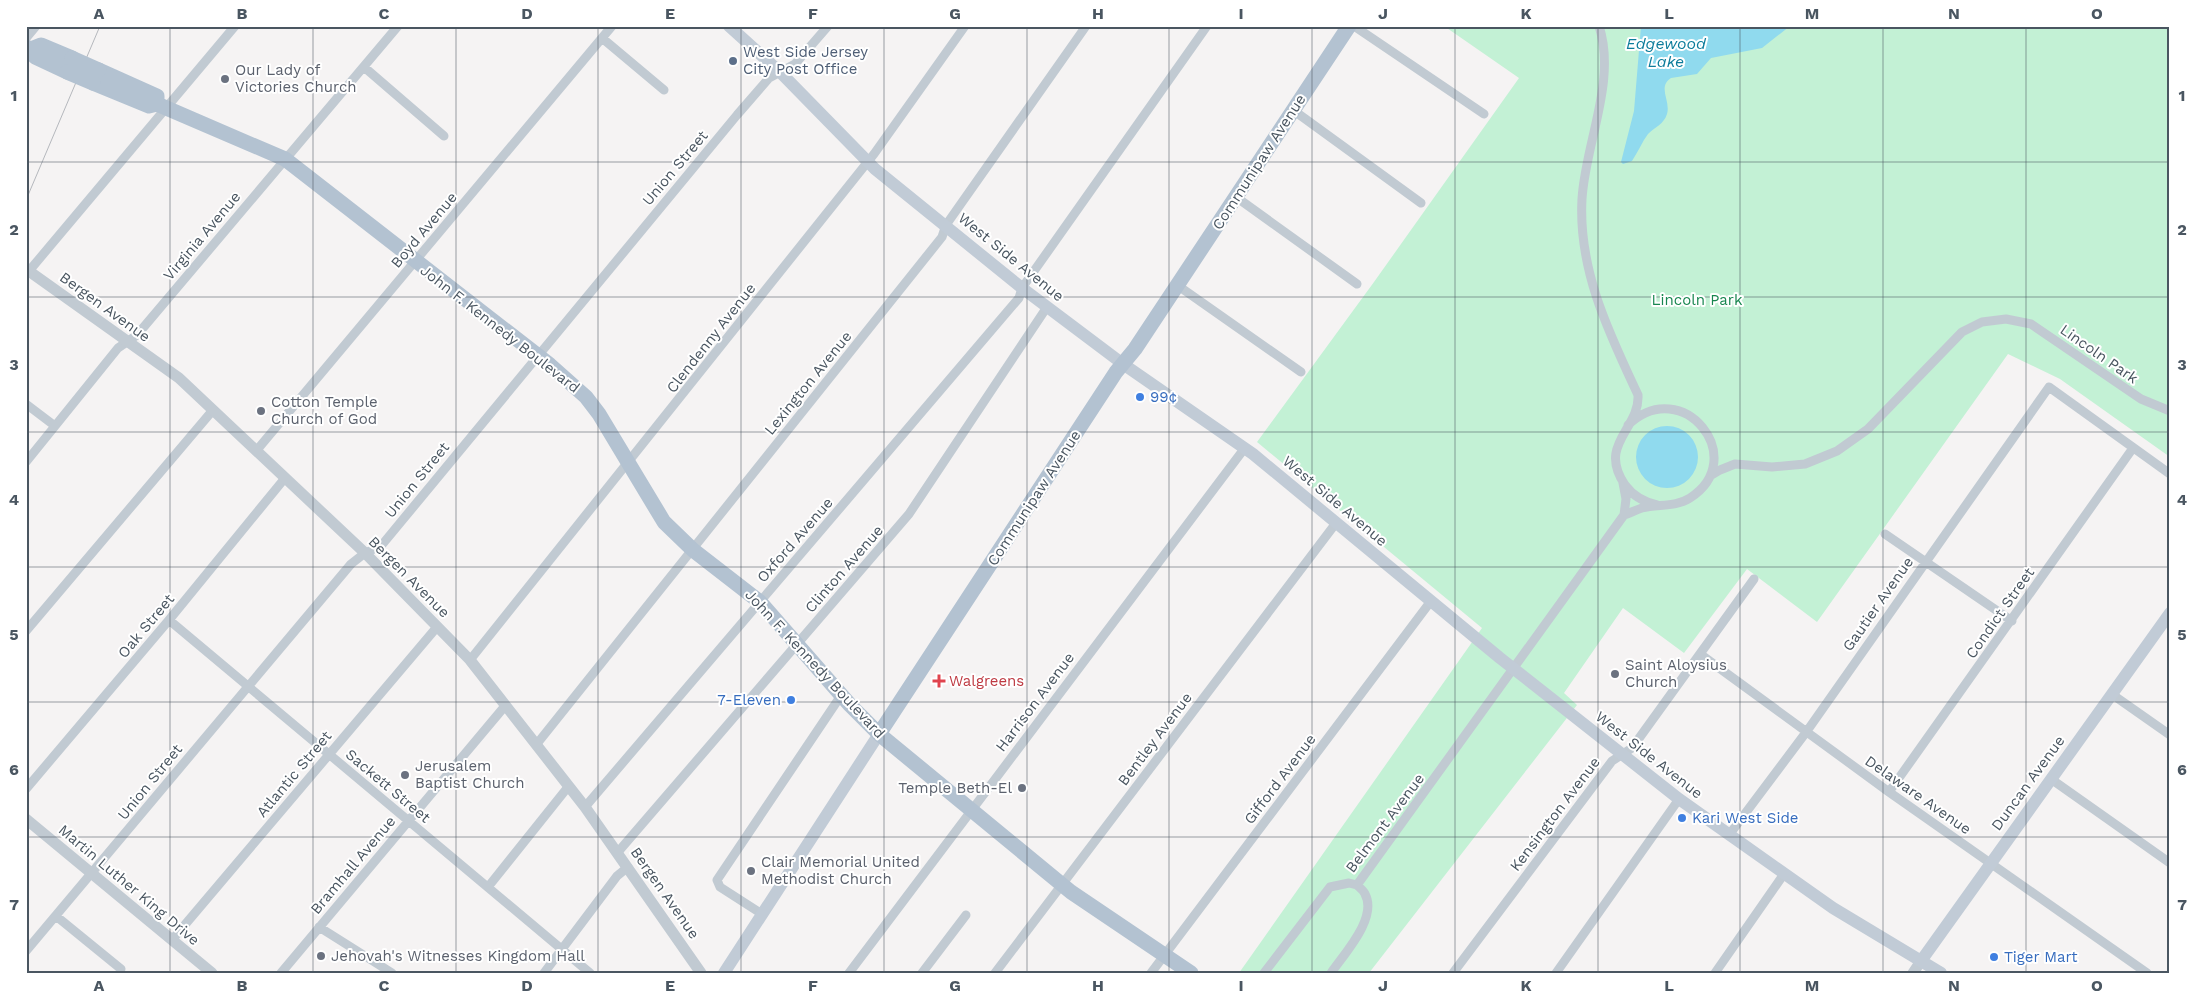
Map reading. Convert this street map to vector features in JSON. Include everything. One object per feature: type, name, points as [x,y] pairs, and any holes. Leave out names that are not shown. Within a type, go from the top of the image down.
[{"type":"main road","name":"West Side Avenue","points":[[729,26],[781,73],[868,162],[1022,288],[1123,364],[1244,449],[1514,669],[1679,799],[1833,908],[1941,973]]},
{"type":"main road","name":"Communipaw Avenue","points":[[724,973],[1123,364],[1136,349],[1177,284],[1349,26]]},
{"type":"main road","name":"John F. Kennedy Boulevard","points":[[28,45],[35,57],[69,65],[96,76],[148,106],[162,106],[285,159],[537,354],[586,397],[629,463],[664,522],[693,550],[760,602],[842,694],[850,706],[879,734],[1062,884],[1164,956],[1192,973]]},
{"type":"main road","name":"Duncan Avenue","points":[[1921,961],[2170,613]]},
{"type":"street","points":[[28,45],[36,26]]},
{"type":"street","points":[[28,270],[162,106],[235,26]]},
{"type":"street","name":"Virginia Avenue","points":[[26,462],[118,348],[137,335],[398,26]]},
{"type":"street","name":"Boyd Avenue","points":[[256,451],[612,26]]},
{"type":"street","name":"Union Street","points":[[26,951],[351,564],[365,553],[381,546],[537,354],[737,115],[770,78],[796,64],[828,26]]},
{"type":"street","name":"Clendenny Avenue","points":[[470,660],[868,162],[965,26]]},
{"type":"street","name":"Lexington Avenue","points":[[536,745],[942,237],[946,225],[1086,26]]},
{"type":"street","name":"Oxford Avenue","points":[[585,807],[1019,298],[1022,288],[1207,26]]},
{"type":"street","points":[[1354,26],[1484,114]]},
{"type":"street","points":[[1514,669],[1624,515],[1626,499],[1616,452],[1620,438],[1639,405],[1638,395],[1601,314],[1591,280],[1584,244],[1582,199],[1604,74],[1604,50],[1599,26]]},
{"type":"street","points":[[602,38],[664,90]]},
{"type":"street","points":[[364,67],[444,136]]},
{"type":"street","points":[[1293,110],[1421,203]]},
{"type":"street","points":[[1236,197],[1358,284]]},
{"type":"street","name":"Bergen Avenue","points":[[28,270],[179,378],[365,553],[470,660],[585,807],[701,973]]},
{"type":"street","points":[[1177,284],[1301,372]]},
{"type":"street","name":"Clinton Avenue","points":[[618,852],[909,514],[1047,306]]},
{"type":"street","name":"Lincoln Park","points":[[1624,515],[1641,508],[1680,503],[1689,499],[1697,493],[1710,476],[1735,464],[1772,467],[1805,464],[1837,451],[1868,429],[1962,332],[1982,322],[2006,320],[2032,324],[2141,399],[2170,411]]},
{"type":"street","name":"Gautier Avenue","points":[[1728,835],[1807,731],[2049,387],[2133,448]]},
{"type":"street","points":[[26,404],[55,426]]},
{"type":"street","points":[[1628,425],[1635,418],[1662,408],[1688,414],[1708,433],[1712,442],[1713,465],[1710,476]]},
{"type":"street","points":[[26,630],[213,410]]},
{"type":"street","points":[[2133,448],[2170,474]]},
{"type":"street","name":"Condict Street","points":[[1889,792],[2133,448]]},
{"type":"street","name":"Harrison Avenue","points":[[849,973],[1244,449]]},
{"type":"street","name":"Oak Street","points":[[26,789],[169,620],[285,478]]},
{"type":"street","points":[[1623,482],[1639,498],[1660,505]]},
{"type":"street","name":"Bentley Avenue","points":[[995,973],[1336,523]]},
{"type":"street","points":[[1885,534],[2012,621]]},
{"type":"street","name":"Kensington Avenue","points":[[1452,973],[1612,761],[1632,748],[1754,579]]},
{"type":"street","name":"Gifford Avenue","points":[[1151,973],[1431,602]]},
{"type":"street","name":"Sackett Street","points":[[169,620],[590,973]]},
{"type":"street","name":"Atlantic Street","points":[[172,940],[437,627]]},
{"type":"street","name":"Delaware Avenue","points":[[1700,654],[1889,792],[2147,973]]},
{"type":"street","name":"Belmont Avenue","points":[[1264,973],[1330,887],[1349,883],[1357,885],[1514,669]]},
{"type":"street","points":[[762,914],[720,887],[717,880],[842,694]]},
{"type":"street","points":[[2113,695],[2170,735]]},
{"type":"street","name":"Bramhall Avenue","points":[[281,973],[505,706]]},
{"type":"street","points":[[2051,779],[2170,864]]},
{"type":"street","points":[[488,887],[568,787]]},
{"type":"street","points":[[1556,973],[1679,799]]},
{"type":"street","name":"Martin Luther King Drive","points":[[26,819],[212,973]]},
{"type":"street","points":[[544,973],[617,876],[628,867]]},
{"type":"street","points":[[1714,973],[1784,874]]},
{"type":"street","points":[[1331,973],[1364,926],[1368,910],[1366,894],[1357,885]]},
{"type":"street","points":[[922,973],[966,915]]},
{"type":"street","points":[[56,916],[121,969]]},
{"type":"street","points":[[319,927],[392,973]]},
{"type":"street","name":"Duncan Avenue","points":[[1913,973],[1921,961]]},
{"type":"green space","name":"Lincoln Park","points":[[1444,26],[2170,26],[2170,457],[2060,379],[2008,354],[1817,622],[1747,569],[1684,653],[1623,608],[1564,693],[1577,705],[1369,973],[1239,973],[1482,628],[1257,442],[1519,78]]},
{"type":"water","name":"Edgewood Lake","points":[[1641,26],[1790,26],[1762,48],[1711,58],[1697,74],[1671,78],[1665,86],[1668,109],[1666,117],[1662,123],[1648,134],[1632,161],[1623,164],[1621,162],[1634,111]]},
{"type":"water","points":[[1667,426],[1679,428],[1689,435],[1696,445],[1698,457],[1696,469],[1689,479],[1679,486],[1667,488],[1655,486],[1645,479],[1638,469],[1636,457],[1638,445],[1645,435],[1655,428]]},
{"type":"tram line","points":[[26,200],[100,26]]},
{"type":"place","name":"West Side Jersey City Post Office","points":[[733,61]]},
{"type":"place","name":"Our Lady of Victories Church","points":[[225,79]]},
{"type":"place","name":"99¢","points":[[1140,397]]},
{"type":"place","name":"Cotton Temple Church of God","points":[[261,411]]},
{"type":"place","name":"Saint Aloysius Church","points":[[1615,674]]},
{"type":"place","name":"Walgreens","points":[[939,681]]},
{"type":"place","name":"7-Eleven","points":[[791,700]]},
{"type":"place","name":"Jerusalem Baptist Church","points":[[405,775]]},
{"type":"place","name":"Temple Beth-El","points":[[1022,788]]},
{"type":"place","name":"Kari West Side","points":[[1682,818]]},
{"type":"place","name":"Clair Memorial United Methodist Church","points":[[751,871]]},
{"type":"place","name":"Jehovah's Witnesses Kingdom Hall","points":[[321,956]]},
{"type":"place","name":"Tiger Mart","points":[[1994,957]]}]
